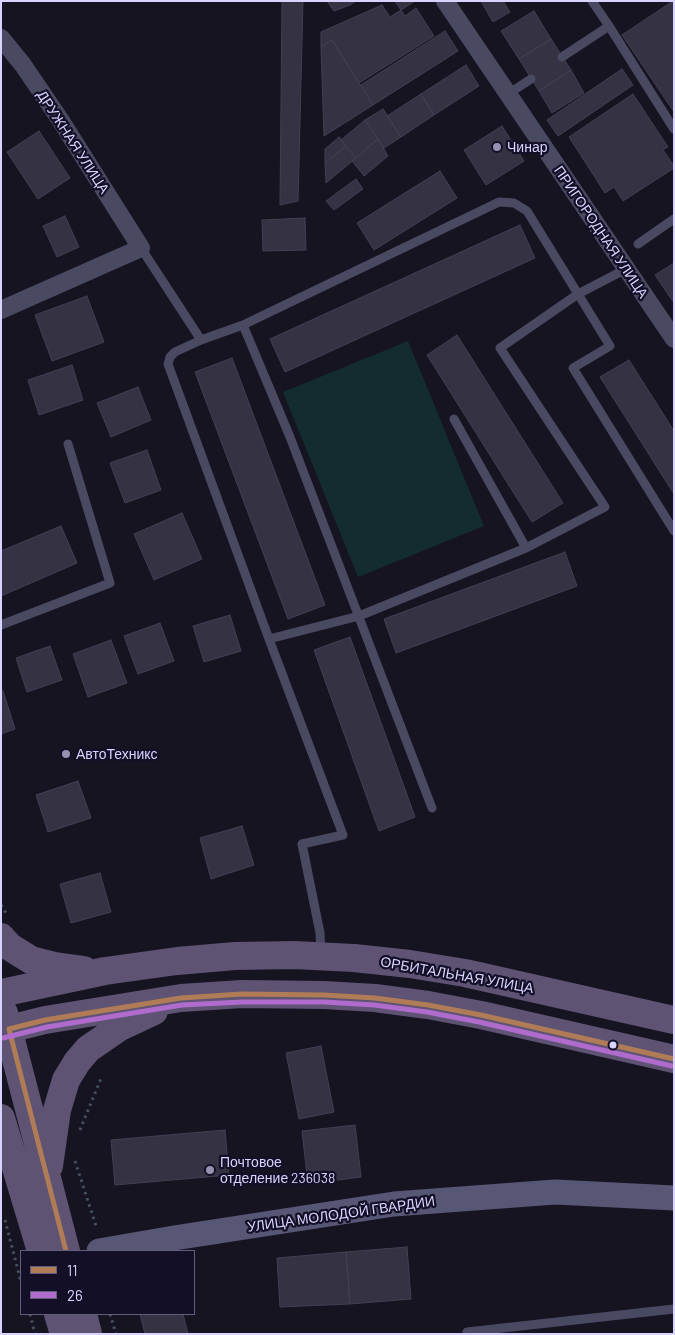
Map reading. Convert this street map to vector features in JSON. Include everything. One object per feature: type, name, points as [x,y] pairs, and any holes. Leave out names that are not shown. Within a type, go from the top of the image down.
[{"type":"main road","points":[[1,937],[10,947],[31,960],[79,970],[105,971]]},
{"type":"main road","name":"ОРБИТАЛЬНАЯ УЛИЦА","points":[[1,993],[105,971],[177,961],[235,956],[354,958],[410,964],[465,973],[674,1020]]},
{"type":"main road","points":[[5,1030],[46,1020],[181,998],[242,994],[341,996],[410,1003],[481,1015],[674,1059]]},
{"type":"main road","points":[[47,1177],[57,1110],[66,1080],[77,1062],[88,1049],[120,1027],[181,998]]},
{"type":"main road","points":[[1,1003],[5,1030],[66,1250]]},
{"type":"main road","points":[[1,1118],[7,1146],[41,1250]]},
{"type":"main road","points":[[58,1315],[64,1334]]},
{"type":"main road","points":[[83,1315],[88,1334]]},
{"type":"street","name":"ПРИГОРОДНАЯ УЛИЦА","points":[[444,1],[674,339]]},
{"type":"street","name":"ДРУЖНАЯ УЛИЦА","points":[[1,38],[61,121],[141,248]]},
{"type":"street","points":[[1,310],[141,248]]},
{"type":"street","name":"УЛИЦА МОЛОДОЙ ГВАРДИИ","points":[[106,1250],[394,1204],[555,1192],[674,1198]]},
{"type":"lane","points":[[592,1],[674,130]]},
{"type":"lane","points":[[562,57],[609,26]]},
{"type":"lane","points":[[508,94],[531,79]]},
{"type":"lane","points":[[322,957],[320,933],[302,844],[343,835],[168,364],[170,357],[175,352],[201,340],[244,325],[499,202],[514,203],[527,211],[610,346],[573,368],[674,531]]},
{"type":"lane","points":[[638,244],[674,219]]},
{"type":"lane","points":[[141,248],[201,340]]},
{"type":"lane","points":[[269,639],[359,616],[526,548],[605,507],[500,348],[578,294],[626,269]]},
{"type":"lane","points":[[244,325],[290,437],[432,808]]},
{"type":"lane","points":[[454,419],[526,548]]},
{"type":"lane","points":[[1,625],[110,583],[68,444]]},
{"type":"lane","points":[[467,1332],[674,1309]]},
{"type":"path","points":[[79,1131],[102,1076]]},
{"type":"path","points":[[74,1158],[95,1221],[100,1250]]},
{"type":"path","points":[[3,1214],[20,1278]]},
{"type":"path","points":[[31,1315],[35,1334]]},
{"type":"path","points":[[110,1315],[116,1334]]},
{"type":"green space","points":[[408,341],[484,526],[358,577],[283,392]]},
{"type":"building","points":[[282,1],[303,1],[298,201],[280,205]]},
{"type":"building","points":[[327,1],[356,1],[334,11]]},
{"type":"building","points":[[395,1],[415,1],[401,10]]},
{"type":"building","points":[[481,1],[503,1],[510,12],[493,22]]},
{"type":"building","points":[[674,1],[674,112],[622,35]]},
{"type":"building","points":[[382,5],[390,17],[401,10],[405,16],[416,8],[434,36],[359,83],[332,40],[321,47],[321,32]]},
{"type":"building","points":[[534,11],[551,39],[519,59],[501,31]]},
{"type":"building","points":[[445,31],[458,51],[373,105],[361,85]]},
{"type":"building","points":[[551,39],[571,70],[539,91],[519,59]]},
{"type":"building","points":[[332,40],[373,105],[324,136],[321,47]]},
{"type":"building","points":[[466,65],[479,86],[434,115],[421,94]]},
{"type":"building","points":[[622,69],[633,85],[558,136],[547,120]]},
{"type":"building","points":[[571,70],[584,93],[552,113],[539,91]]},
{"type":"building","points":[[421,94],[434,115],[401,137],[387,116]]},
{"type":"building","points":[[633,94],[668,147],[663,150],[674,168],[623,201],[614,187],[605,193],[569,137]]},
{"type":"building","points":[[383,109],[401,137],[384,148],[365,120]]},
{"type":"building","points":[[365,120],[378,139],[356,158],[341,140]]},
{"type":"building","points":[[502,126],[524,161],[486,185],[464,150]]},
{"type":"building","points":[[39,131],[70,178],[38,199],[7,152]]},
{"type":"building","points":[[339,137],[346,146],[325,163],[325,149]]},
{"type":"building","points":[[378,139],[388,156],[364,176],[352,161]]},
{"type":"building","points":[[346,146],[356,158],[326,183],[325,163]]},
{"type":"building","points":[[440,171],[457,198],[374,250],[357,223]]},
{"type":"building","points":[[356,179],[363,189],[334,210],[326,201]]},
{"type":"building","points":[[65,216],[79,247],[57,257],[43,226]]},
{"type":"building","points":[[305,218],[306,250],[263,251],[262,220]]},
{"type":"building","points":[[520,225],[535,258],[285,372],[270,339]]},
{"type":"building","points":[[674,263],[674,303],[655,275]]},
{"type":"building","points":[[87,296],[104,342],[52,361],[35,315]]},
{"type":"building","points":[[457,335],[563,503],[532,522],[427,355]]},
{"type":"building","points":[[232,358],[325,605],[288,619],[195,372]]},
{"type":"building","points":[[629,360],[674,431],[674,494],[600,377]]},
{"type":"building","points":[[72,365],[83,400],[39,415],[28,380]]},
{"type":"building","points":[[138,387],[151,420],[111,437],[97,403]]},
{"type":"building","points":[[147,450],[161,490],[125,503],[110,463]]},
{"type":"building","points":[[182,513],[202,559],[154,580],[134,534]]},
{"type":"building","points":[[61,526],[77,563],[1,596],[1,551]]},
{"type":"building","points":[[565,552],[577,586],[396,653],[384,619]]},
{"type":"building","points":[[230,615],[241,651],[204,662],[193,626]]},
{"type":"building","points":[[160,623],[174,661],[138,674],[124,636]]},
{"type":"building","points":[[350,637],[415,817],[379,831],[314,650]]},
{"type":"building","points":[[111,640],[127,683],[88,697],[73,654]]},
{"type":"building","points":[[50,646],[62,680],[27,692],[16,658]]},
{"type":"building","points":[[3,691],[15,729],[1,734],[1,692]]},
{"type":"building","points":[[78,781],[91,818],[48,832],[36,795]]},
{"type":"building","points":[[242,826],[254,865],[211,879],[200,838]]},
{"type":"building","points":[[100,873],[111,912],[71,923],[60,884]]},
{"type":"building","points":[[321,1046],[334,1112],[299,1119],[286,1053]]},
{"type":"building","points":[[355,1125],[361,1177],[308,1184],[302,1131]]},
{"type":"building","points":[[225,1130],[229,1175],[115,1185],[111,1140]]},
{"type":"building","points":[[407,1247],[411,1299],[350,1304],[346,1252]]},
{"type":"building","points":[[346,1252],[350,1304],[280,1307],[277,1258]]},
{"type":"building","points":[[140,1315],[183,1315],[188,1334],[145,1334]]},
{"type":"transit line","name":"11","points":[[66,1250],[9,1029],[45,1020],[181,998],[242,994],[324,995],[375,998],[428,1005],[481,1015],[674,1059]]},
{"type":"transit line","name":"26","points":[[3,1038],[47,1027],[182,1005],[242,1002],[324,1002],[374,1005],[427,1012],[672,1066]]},
{"type":"place","name":"Чинар","points":[[497,147]]},
{"type":"place","name":"АвтоТехникс","points":[[66,754]]},
{"type":"place","name":"Почтовое отделение 236038","points":[[210,1170]]}]
